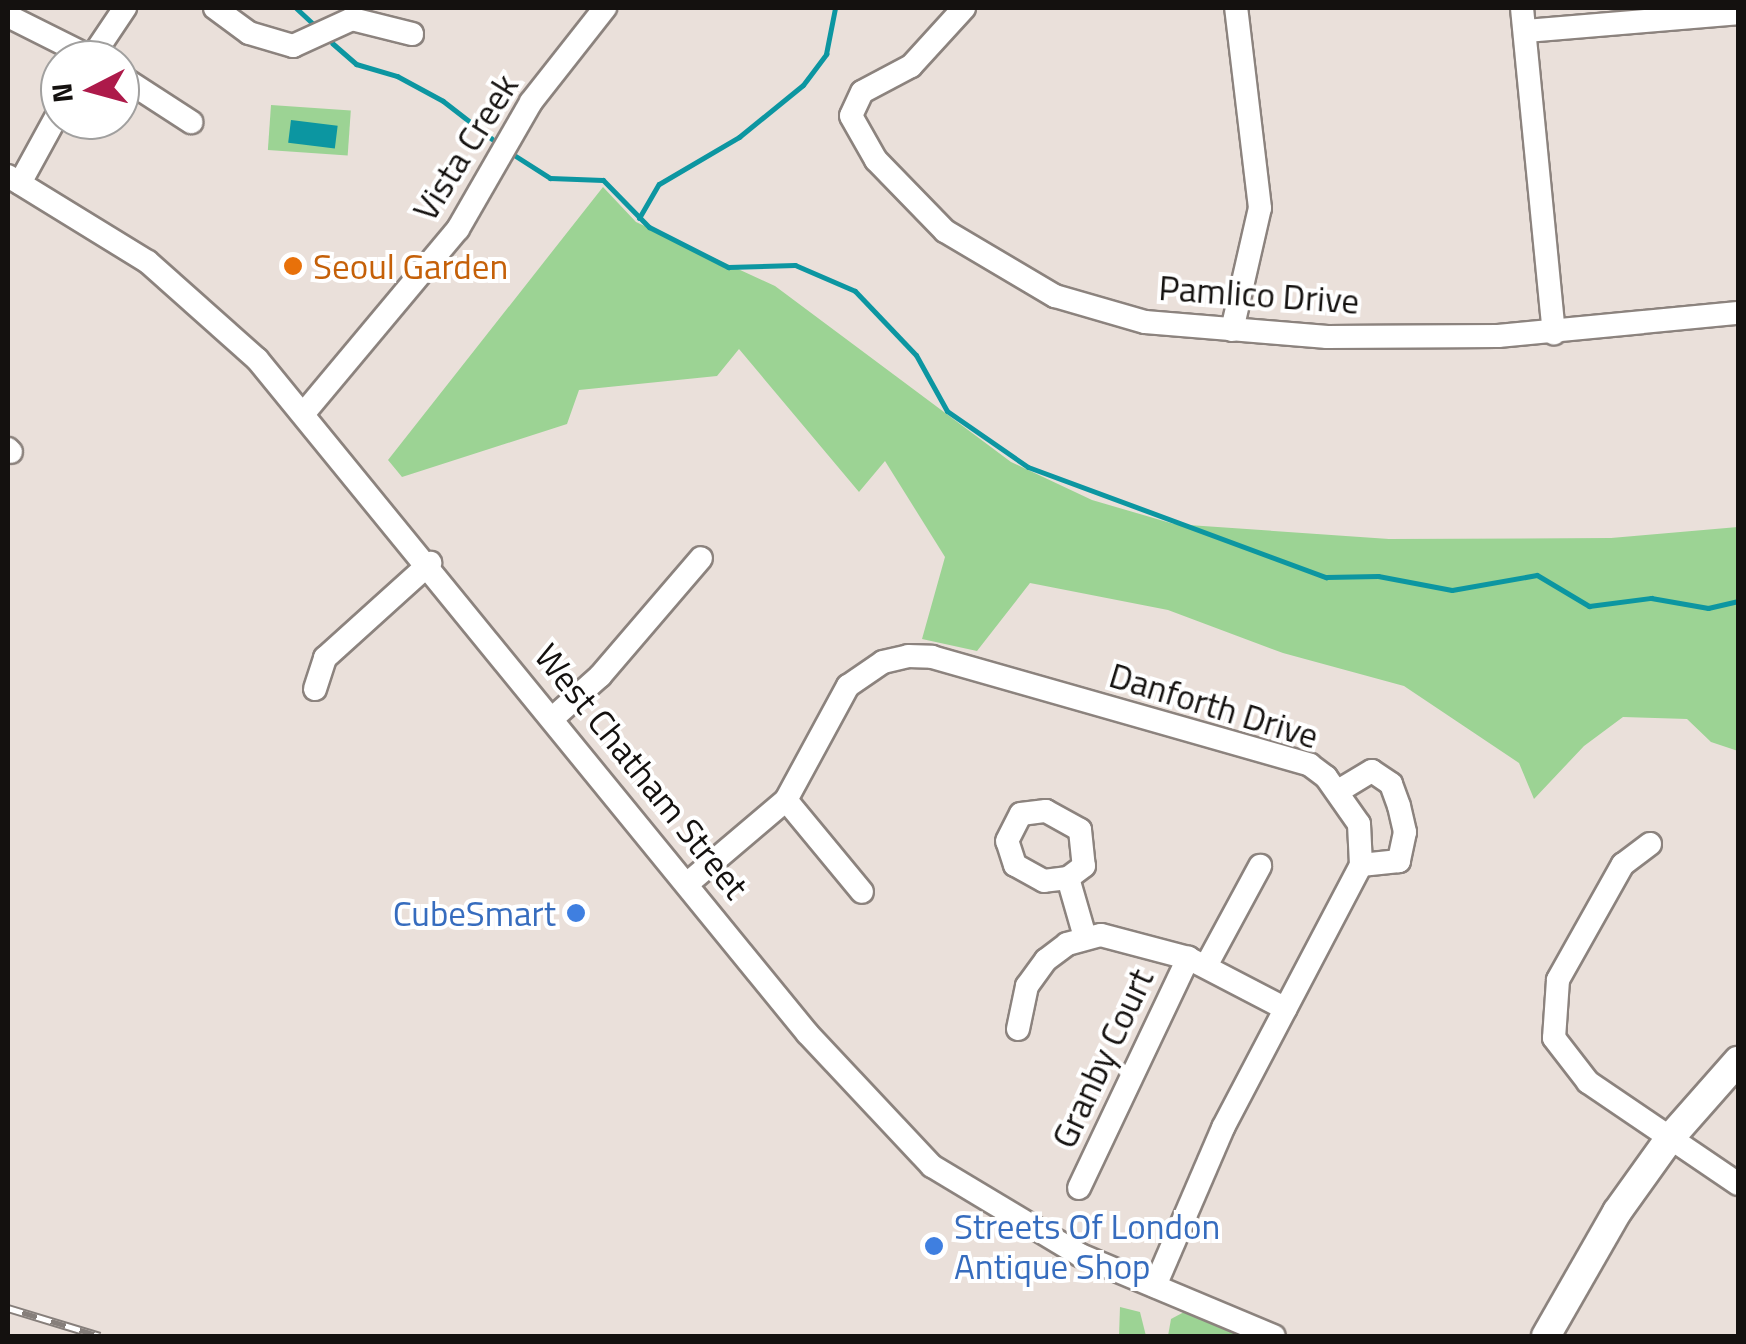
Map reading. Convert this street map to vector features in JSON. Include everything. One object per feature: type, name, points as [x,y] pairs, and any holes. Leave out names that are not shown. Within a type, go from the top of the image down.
[{"type":"main road","points":[[1546,1336],[1617,1212],[1670,1138],[1738,1061]]},
{"type":"street","points":[[105,40],[125,8]]},
{"type":"street","points":[[215,8],[250,32],[293,46],[352,19],[412,34]]},
{"type":"street","name":"Vista Creek","points":[[304,414],[458,230],[531,102],[605,8]]},
{"type":"street","name":"Pamlico Drive","points":[[964,8],[911,66],[862,92],[850,116],[909,198],[945,231],[1024,281],[1100,312],[1232,330],[1346,337],[1554,332],[1738,313]]},
{"type":"street","points":[[1232,330],[1257,245],[1260,208],[1236,8]]},
{"type":"street","points":[[1554,332],[1523,19],[1738,12]]},
{"type":"street","points":[[8,16],[55,40]]},
{"type":"street","points":[[140,89],[190,122]]},
{"type":"street","points":[[14,180],[40,140]]},
{"type":"street","name":"West Chatham Street","points":[[14,180],[148,262],[236,336],[430,563],[686,884],[878,1115],[932,1166],[1007,1216],[1274,1336]]},
{"type":"street","points":[[554,717],[600,676],[701,558]]},
{"type":"street","points":[[315,689],[326,658],[430,563]]},
{"type":"street","name":"Danforth Drive","points":[[686,884],[786,800],[848,686],[883,662],[908,656],[932,657],[1310,766],[1340,790],[1358,824],[1361,865]]},
{"type":"street","points":[[1156,1286],[1222,1128],[1361,865],[1399,861],[1405,832],[1391,784],[1372,771],[1340,790]]},
{"type":"street","points":[[786,800],[862,892]]},
{"type":"street","points":[[1650,844],[1623,864],[1558,980],[1552,1017],[1570,1066],[1738,1184]]},
{"type":"street","name":"Granby Court","points":[[1078,1188],[1197,962],[1260,866]]},
{"type":"street","points":[[1068,878],[1085,937]]},
{"type":"street","points":[[1018,1029],[1037,972],[1056,952],[1085,937],[1119,936],[1197,962],[1286,1009]]},
{"type":"green space","points":[[271,105],[351,111],[348,155],[268,150]]},
{"type":"green space","points":[[603,187],[636,222],[775,286],[1011,462],[1092,500],[1174,524],[1389,539],[1611,538],[1738,527],[1738,751],[1711,742],[1687,719],[1623,717],[1584,746],[1534,799],[1519,763],[1404,686],[1283,653],[1168,610],[1030,583],[977,651],[922,639],[945,557],[885,461],[859,492],[739,349],[717,376],[579,390],[567,424],[402,477],[388,460]]},
{"type":"green space","points":[[1120,1307],[1140,1312],[1146,1336],[1119,1336]]},
{"type":"green space","points":[[1184,1312],[1245,1336],[1168,1336],[1171,1319]]},
{"type":"water","points":[[291,120],[338,126],[335,149],[288,143]]},
{"type":"waterway","points":[[296,8],[312,23]]},
{"type":"waterway","points":[[639,218],[659,184],[739,137],[803,85],[826,54],[835,8]]},
{"type":"waterway","points":[[332,43],[356,64],[397,76],[443,101],[492,139]]},
{"type":"waterway","points":[[514,155],[550,178],[603,180],[649,227],[728,267],[795,265],[855,291],[916,355],[947,411],[1028,467],[1326,577],[1378,576],[1452,590],[1537,575],[1589,606],[1651,598],[1708,608],[1738,601]]},
{"type":"railway","points":[[8,1308],[100,1336]]},
{"type":"place","name":"Seoul Garden","points":[[293,266]]},
{"type":"place","name":"CubeSmart","points":[[576,913]]},
{"type":"place","name":"Streets Of London Antique Shop","points":[[934,1246]]}]
